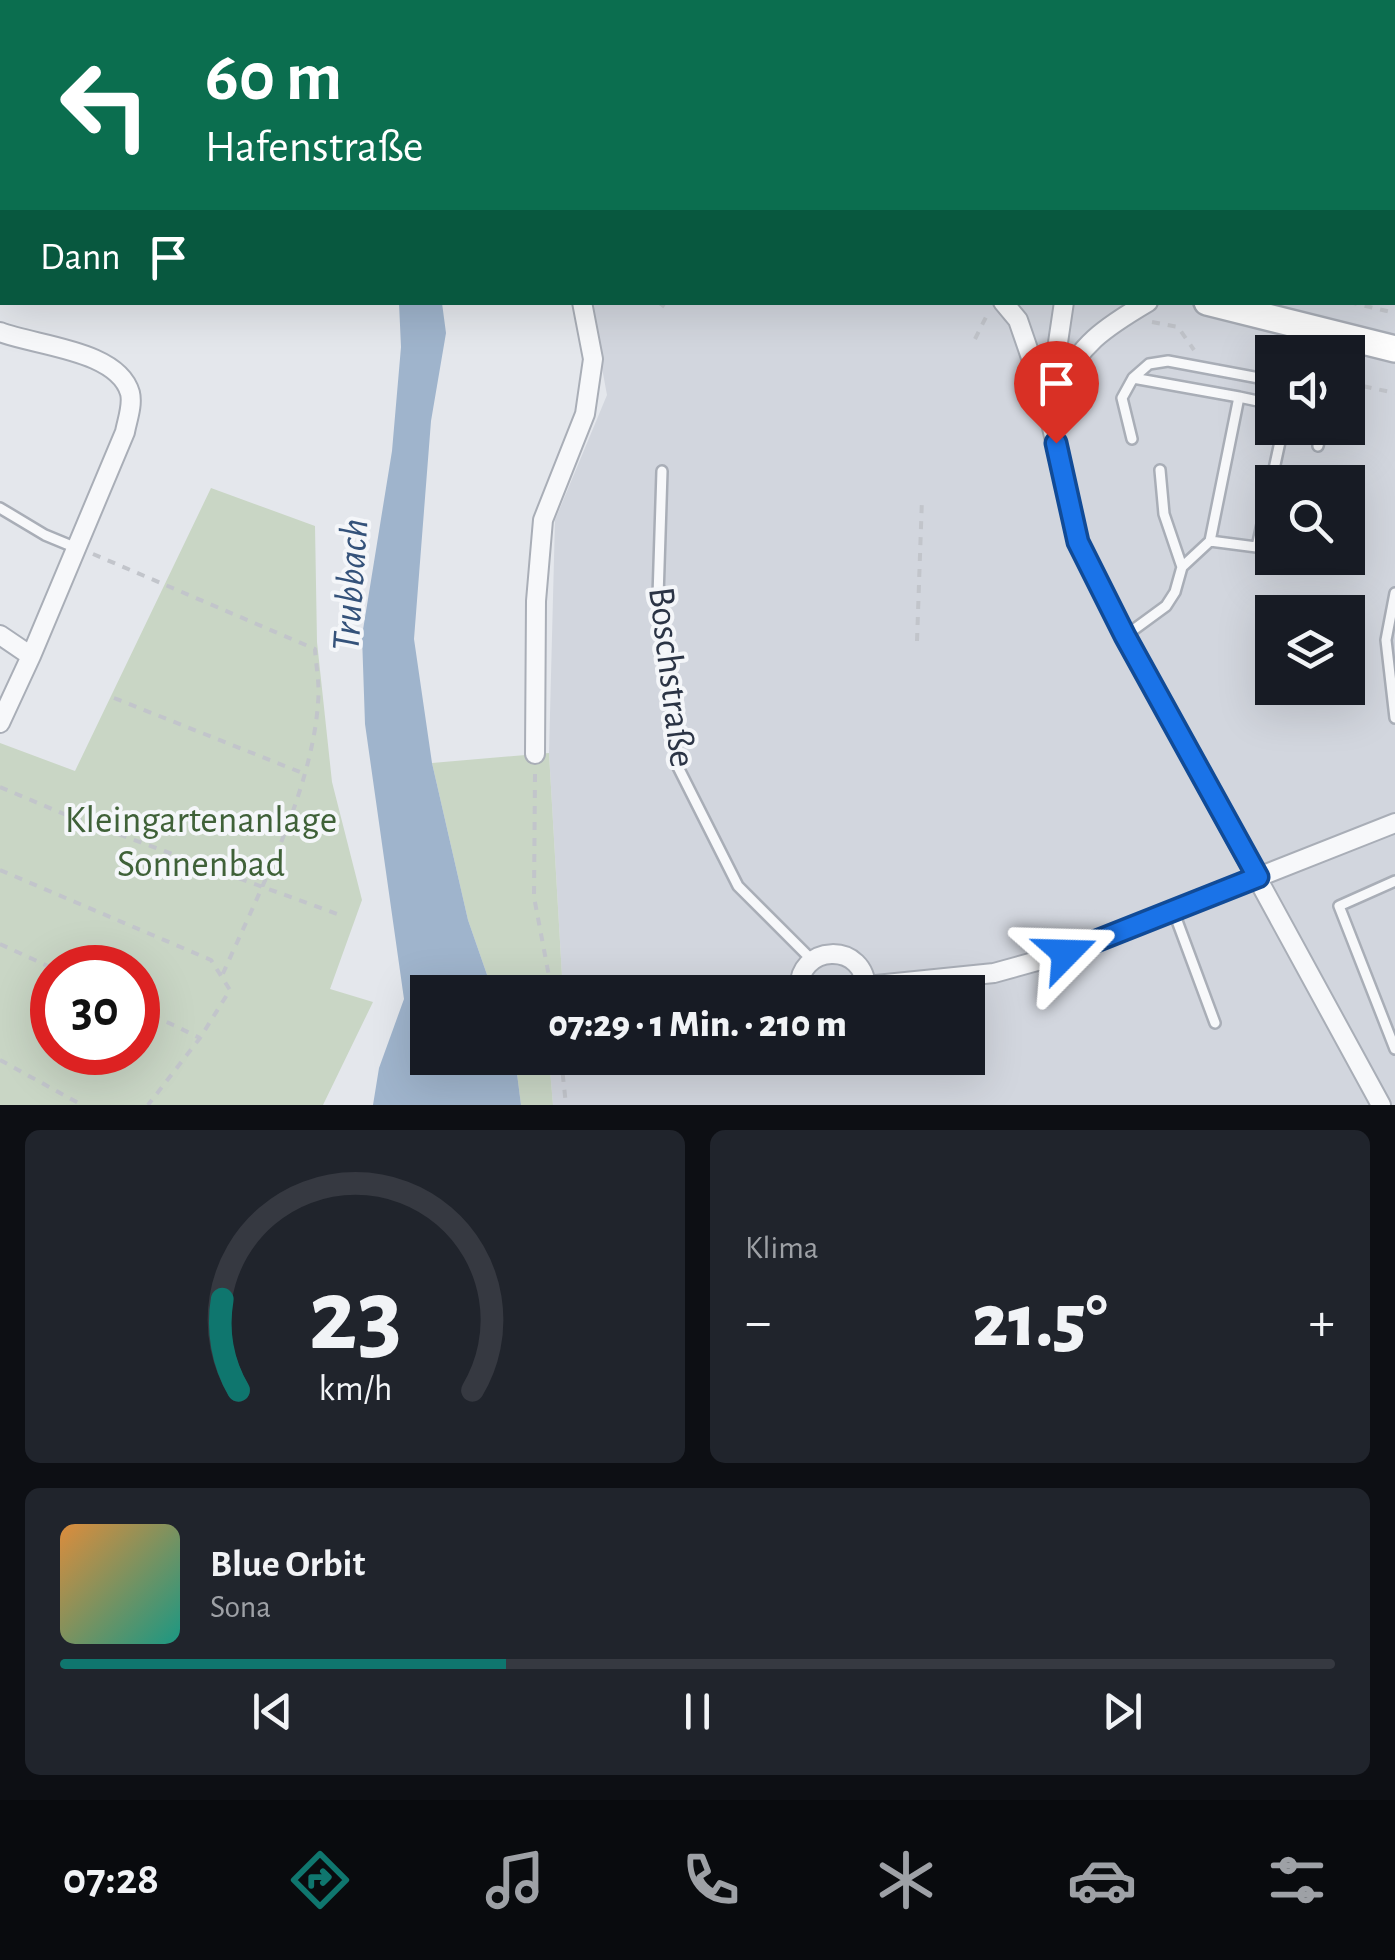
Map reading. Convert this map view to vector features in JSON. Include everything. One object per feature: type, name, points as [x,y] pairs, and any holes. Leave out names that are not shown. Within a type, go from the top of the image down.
[{"type":"main road","points":[[1220,305],[1395,348]]},
{"type":"street","points":[[535,754],[536,601],[543,520],[585,414],[593,359],[583,305]]},
{"type":"street","points":[[1048,410],[1064,305]]},
{"type":"street","points":[[1048,410],[1066,373],[1091,340],[1114,320],[1142,305]]},
{"type":"street","points":[[997,306],[1018,320],[1048,410],[1078,542],[1125,636],[1381,1105]]},
{"type":"street","points":[[0,332],[98,359],[116,371],[130,393],[125,432],[0,723]]},
{"type":"street","points":[[0,634],[31,656]]},
{"type":"street","points":[[978,975],[1066,953],[1395,823]]},
{"type":"street","points":[[802,975],[812,960],[821,955],[842,954],[860,966],[862,975]]},
{"type":"lane","points":[[1132,439],[1122,398],[1133,378],[1149,364],[1168,360],[1255,377]]},
{"type":"lane","points":[[1133,378],[1255,400]]},
{"type":"lane","points":[[1125,636],[1166,606],[1175,592],[1182,567],[1210,540],[1239,396]]},
{"type":"lane","points":[[1160,470],[1164,514],[1182,567]]},
{"type":"lane","name":"Boschstraße","points":[[662,471],[658,598],[677,765],[738,886],[812,960]]},
{"type":"lane","points":[[0,508],[45,536],[74,547]]},
{"type":"lane","points":[[1210,540],[1255,547]]},
{"type":"lane","points":[[1395,592],[1386,640],[1395,718]]},
{"type":"lane","points":[[1395,882],[1339,906],[1395,1049]]},
{"type":"lane","points":[[1174,910],[1215,1023]]},
{"type":"path","points":[[662,305],[669,310]]},
{"type":"path","points":[[1362,305],[1395,313]]},
{"type":"path","points":[[975,339],[997,306]]},
{"type":"path","points":[[1114,320],[1128,325],[1154,322],[1178,327],[1194,351]]},
{"type":"path","points":[[1365,387],[1395,394]]},
{"type":"path","points":[[917,640],[922,498]]},
{"type":"path","points":[[74,547],[314,649],[319,702],[305,774],[262,887],[221,978]]},
{"type":"path","points":[[114,698],[305,774]]},
{"type":"path","points":[[535,754],[534,896],[549,975]]},
{"type":"path","points":[[0,786],[71,817],[336,914]]},
{"type":"path","points":[[0,870],[211,960],[230,990],[200,1038],[148,1105]]},
{"type":"path","points":[[0,944],[30,958]]},
{"type":"path","points":[[160,1019],[200,1038]]},
{"type":"path","points":[[0,1060],[82,1105]]},
{"type":"path","points":[[563,1075],[566,1105]]},
{"type":"shaded area","points":[[590,305],[1395,305],[1395,1105],[553,1105],[550,1075],[985,1075],[985,975],[562,975],[549,753],[555,520],[607,395]]},
{"type":"green space","name":"Kleingartenanlage Sonnenbad","points":[[211,488],[315,526],[317,642],[332,782],[362,900],[330,989],[373,1002],[323,1105],[0,1105],[0,743],[75,771]]},
{"type":"green space","points":[[549,753],[562,975],[487,975],[468,920],[432,763]]},
{"type":"green space","points":[[517,1075],[550,1075],[553,1105],[521,1105]]},
{"type":"water","points":[[399,305],[442,305],[446,333],[431,421],[414,639],[432,763],[468,920],[487,975],[410,975],[410,1075],[517,1075],[521,1105],[373,1105],[379,1068],[404,999],[365,724],[362,636],[392,451],[401,347]]},
{"type":"route","points":[[1056,443],[1078,542],[1125,636],[1258,877],[1066,953]]},
{"type":"water label","name":"Trubbach","points":[[349,585]]}]
